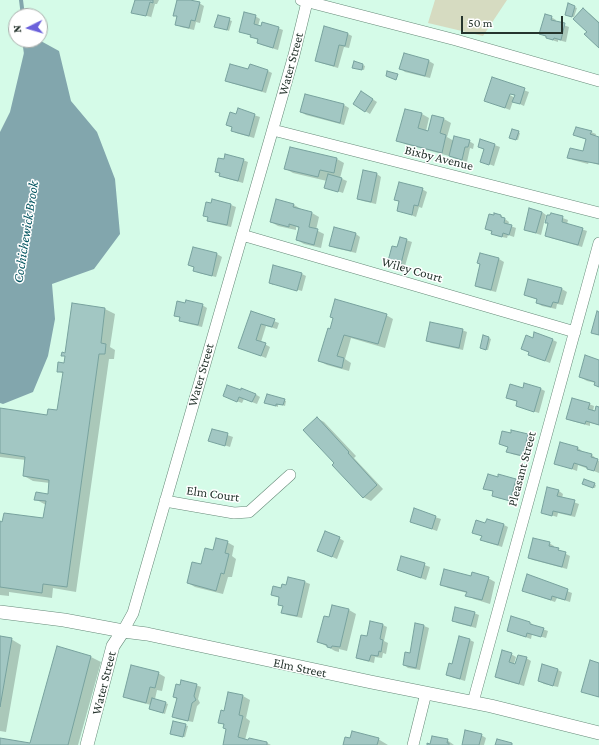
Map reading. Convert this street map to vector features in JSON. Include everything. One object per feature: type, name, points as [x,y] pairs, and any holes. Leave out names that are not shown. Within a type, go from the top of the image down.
[{"type":"street","points":[[304,1],[456,40],[599,81]]},
{"type":"street","name":"Water Street","points":[[87,745],[113,646],[133,613],[294,55],[304,1]]},
{"type":"street","name":"Bixby Avenue","points":[[273,130],[599,213]]},
{"type":"street","name":"Wiley Court","points":[[242,235],[575,332]]},
{"type":"street","name":"Pleasant Street","points":[[473,702],[599,243]]},
{"type":"street","name":"Elm Court","points":[[165,500],[234,513],[249,512],[290,474]]},
{"type":"street","name":"Elm Street","points":[[0,612],[64,620],[147,634],[321,672],[473,702],[599,733]]},
{"type":"street","points":[[412,745],[426,693]]},
{"type":"green space","points":[[435,0],[507,0],[483,36],[428,23]]},
{"type":"water","points":[[48,45],[59,51],[71,101],[97,132],[115,179],[120,234],[94,269],[52,284],[55,319],[48,356],[33,392],[3,404],[0,403],[0,132],[10,112],[25,48],[48,48]]},
{"type":"building","points":[[135,0],[153,0],[153,3],[150,2],[146,16],[131,13]]},
{"type":"building","points":[[177,0],[200,2],[195,21],[191,20],[189,28],[175,25],[177,16],[173,16]]},
{"type":"building","points":[[568,3],[575,6],[572,17],[565,15]]},
{"type":"building","points":[[583,8],[599,23],[599,48],[584,34],[587,32],[573,19]]},
{"type":"building","points":[[244,12],[256,15],[254,24],[261,26],[262,22],[279,27],[273,48],[257,43],[258,39],[250,37],[251,35],[239,32]]},
{"type":"building","points":[[545,14],[552,16],[551,20],[565,23],[561,40],[554,38],[553,40],[539,34]]},
{"type":"building","points":[[218,15],[230,18],[227,30],[214,27]]},
{"type":"building","points":[[324,26],[348,33],[345,46],[339,45],[334,66],[315,61]]},
{"type":"building","points":[[404,53],[429,60],[425,76],[399,69]]},
{"type":"building","points":[[354,61],[363,64],[362,70],[352,68]]},
{"type":"building","points":[[230,64],[248,69],[250,64],[268,70],[262,91],[225,81]]},
{"type":"building","points":[[387,71],[398,74],[396,80],[386,76]]},
{"type":"building","points":[[492,77],[525,88],[520,104],[512,102],[515,95],[510,94],[505,108],[484,101]]},
{"type":"building","points":[[361,91],[373,99],[365,112],[353,104]]},
{"type":"building","points":[[305,94],[344,104],[340,123],[300,112]]},
{"type":"building","points":[[238,108],[255,114],[249,136],[231,131],[232,127],[226,125],[230,112],[236,114]]},
{"type":"building","points":[[405,109],[422,113],[418,128],[428,131],[432,115],[444,118],[440,133],[446,135],[442,153],[396,141]]},
{"type":"building","points":[[576,127],[592,131],[590,134],[599,137],[599,164],[567,158],[570,148],[583,151],[586,139],[573,135]]},
{"type":"building","points":[[512,129],[519,131],[516,140],[509,138]]},
{"type":"building","points":[[454,136],[470,140],[468,147],[465,147],[462,160],[449,156]]},
{"type":"building","points":[[480,139],[495,144],[489,165],[480,162],[484,149],[478,147]]},
{"type":"building","points":[[290,147],[337,158],[334,173],[320,170],[318,177],[284,169]]},
{"type":"building","points":[[225,154],[244,159],[238,181],[219,176],[220,173],[215,172],[218,158],[224,159]]},
{"type":"building","points":[[363,170],[377,173],[371,202],[357,199]]},
{"type":"building","points":[[328,174],[342,178],[338,192],[324,188]]},
{"type":"building","points":[[399,182],[423,188],[418,206],[414,205],[412,215],[397,211],[399,201],[394,200]]},
{"type":"building","points":[[212,199],[231,204],[227,225],[207,221],[208,217],[203,216],[206,202],[211,203]]},
{"type":"building","points":[[276,199],[294,204],[293,207],[312,212],[309,227],[318,229],[314,245],[296,240],[299,227],[289,224],[289,227],[270,222]]},
{"type":"building","points":[[529,208],[542,212],[536,233],[524,230]]},
{"type":"building","points":[[494,213],[505,218],[504,223],[512,225],[509,235],[503,233],[502,237],[491,234],[492,231],[485,229],[489,214],[494,215]]},
{"type":"building","points":[[551,213],[563,216],[562,222],[583,228],[578,245],[545,236],[548,223],[545,223],[547,215],[550,215]]},
{"type":"building","points":[[334,227],[356,233],[351,251],[329,246]]},
{"type":"building","points":[[400,237],[407,239],[401,264],[388,261],[392,246],[397,247]]},
{"type":"building","points":[[193,247],[217,253],[212,276],[193,271],[194,267],[188,265]]},
{"type":"building","points":[[480,253],[499,258],[491,290],[475,286],[480,264],[477,263]]},
{"type":"building","points":[[273,265],[302,273],[297,291],[269,283]]},
{"type":"building","points":[[528,279],[562,288],[558,303],[553,302],[551,307],[536,303],[537,299],[524,295]]},
{"type":"building","points":[[335,299],[387,314],[378,344],[344,335],[337,356],[344,358],[342,368],[318,361],[328,328],[330,329],[333,318],[330,317]]},
{"type":"building","points":[[186,300],[203,304],[198,325],[179,321],[180,317],[174,316],[177,301],[185,303]]},
{"type":"building","points":[[72,303],[105,308],[101,343],[106,344],[105,354],[99,354],[67,587],[43,584],[42,593],[0,587],[0,521],[2,522],[4,513],[43,518],[46,501],[34,500],[36,492],[48,494],[49,480],[23,476],[25,457],[0,453],[0,408],[47,415],[48,409],[57,410],[63,372],[57,372],[58,362],[64,363],[65,356],[61,356],[62,352],[65,353]]},
{"type":"building","points":[[251,311],[275,319],[272,327],[261,324],[256,340],[266,343],[261,356],[238,348]]},
{"type":"building","points":[[597,311],[599,312],[599,335],[591,333]]},
{"type":"building","points":[[430,322],[463,329],[459,348],[426,341]]},
{"type":"building","points":[[534,332],[553,339],[545,361],[528,355],[529,352],[521,349],[526,335],[533,338]]},
{"type":"building","points":[[483,335],[489,337],[486,350],[480,348]]},
{"type":"building","points":[[585,355],[599,360],[599,387],[594,385],[595,382],[579,377]]},
{"type":"building","points":[[524,383],[541,388],[534,412],[516,406],[517,401],[506,398],[510,384],[523,388]]},
{"type":"building","points":[[227,385],[241,390],[241,388],[256,394],[252,402],[239,397],[237,402],[223,396]]},
{"type":"building","points":[[267,394],[285,399],[283,405],[276,404],[276,406],[264,403]]},
{"type":"building","points":[[572,398],[590,403],[588,409],[595,411],[596,406],[599,407],[599,425],[586,421],[585,424],[566,419]]},
{"type":"building","points":[[317,417],[377,485],[363,498],[332,465],[334,463],[303,430]]},
{"type":"building","points":[[212,429],[228,433],[225,446],[208,441]]},
{"type":"building","points":[[511,430],[528,434],[523,456],[506,452],[508,447],[499,444],[502,431],[511,433]]},
{"type":"building","points":[[560,442],[578,447],[577,450],[592,454],[591,457],[598,459],[594,471],[574,463],[572,469],[554,464]]},
{"type":"building","points":[[488,474],[498,477],[498,474],[516,479],[510,501],[492,496],[493,491],[483,489]]},
{"type":"building","points":[[584,479],[595,483],[593,488],[582,484]]},
{"type":"building","points":[[547,487],[559,490],[557,496],[575,500],[571,515],[553,511],[552,516],[541,513]]},
{"type":"building","points":[[414,508],[436,516],[432,529],[410,522]]},
{"type":"building","points":[[487,519],[504,524],[498,545],[480,540],[482,536],[472,533],[476,520],[485,523]]},
{"type":"building","points":[[325,531],[340,537],[332,557],[317,551]]},
{"type":"building","points":[[216,538],[228,541],[225,553],[229,554],[224,574],[221,573],[216,591],[187,583],[192,562],[201,564],[205,548],[213,550]]},
{"type":"building","points":[[533,538],[550,542],[549,546],[559,548],[558,550],[566,552],[562,567],[528,558]]},
{"type":"building","points":[[401,556],[425,563],[421,578],[397,570]]},
{"type":"building","points":[[444,569],[471,576],[472,572],[489,577],[482,600],[465,596],[467,592],[440,585]]},
{"type":"building","points":[[527,574],[568,589],[565,600],[552,596],[551,600],[522,591]]},
{"type":"building","points":[[288,577],[305,581],[297,616],[281,613],[283,606],[278,605],[279,597],[271,595],[273,586],[281,588],[282,584],[286,585]]},
{"type":"building","points":[[332,605],[349,609],[340,647],[332,646],[331,648],[317,642],[324,616],[329,617]]},
{"type":"building","points":[[455,607],[475,612],[471,626],[452,621]]},
{"type":"building","points":[[511,616],[544,628],[541,637],[527,633],[526,637],[507,631]]},
{"type":"building","points":[[370,621],[383,624],[380,639],[383,640],[381,652],[379,651],[378,656],[371,655],[369,661],[356,658],[361,635],[367,636]]},
{"type":"building","points":[[415,623],[424,625],[416,668],[403,665],[405,652],[410,653]]},
{"type":"building","points":[[0,636],[12,638],[0,707]]},
{"type":"building","points":[[459,636],[470,639],[460,679],[446,675],[449,663],[452,664]]},
{"type":"building","points":[[57,646],[91,656],[68,745],[0,745],[0,738],[30,743]]},
{"type":"building","points":[[502,650],[512,653],[509,662],[515,664],[518,655],[527,657],[519,684],[495,677]]},
{"type":"building","points":[[590,660],[599,663],[599,697],[581,692]]},
{"type":"building","points":[[542,664],[558,669],[553,686],[538,681]]},
{"type":"building","points":[[131,665],[159,672],[155,688],[150,687],[146,703],[123,697]]},
{"type":"building","points":[[181,680],[197,684],[194,696],[196,700],[192,703],[188,721],[172,717],[177,698],[173,697],[176,684],[180,685]]},
{"type":"building","points":[[228,692],[243,695],[239,715],[243,716],[238,737],[248,740],[249,738],[267,742],[267,745],[223,745],[226,729],[223,728],[224,724],[218,723],[221,710],[224,711]]},
{"type":"building","points":[[152,698],[166,702],[163,713],[149,709]]},
{"type":"building","points":[[173,721],[186,724],[183,737],[170,734]]},
{"type":"building","points":[[465,730],[482,734],[479,745],[462,745]]},
{"type":"building","points":[[352,731],[379,738],[377,745],[343,745],[345,737],[350,738]]},
{"type":"building","points":[[432,736],[448,739],[447,743],[449,743],[449,745],[427,745],[427,743],[430,744]]},
{"type":"building","points":[[497,739],[512,743],[512,745],[495,745]]},
{"type":"waterway","name":"Cochichewick Brook","points":[[21,0],[22,8]]},
{"type":"waterway","name":"Cochichewick Brook","points":[[25,48],[26,54]]}]
